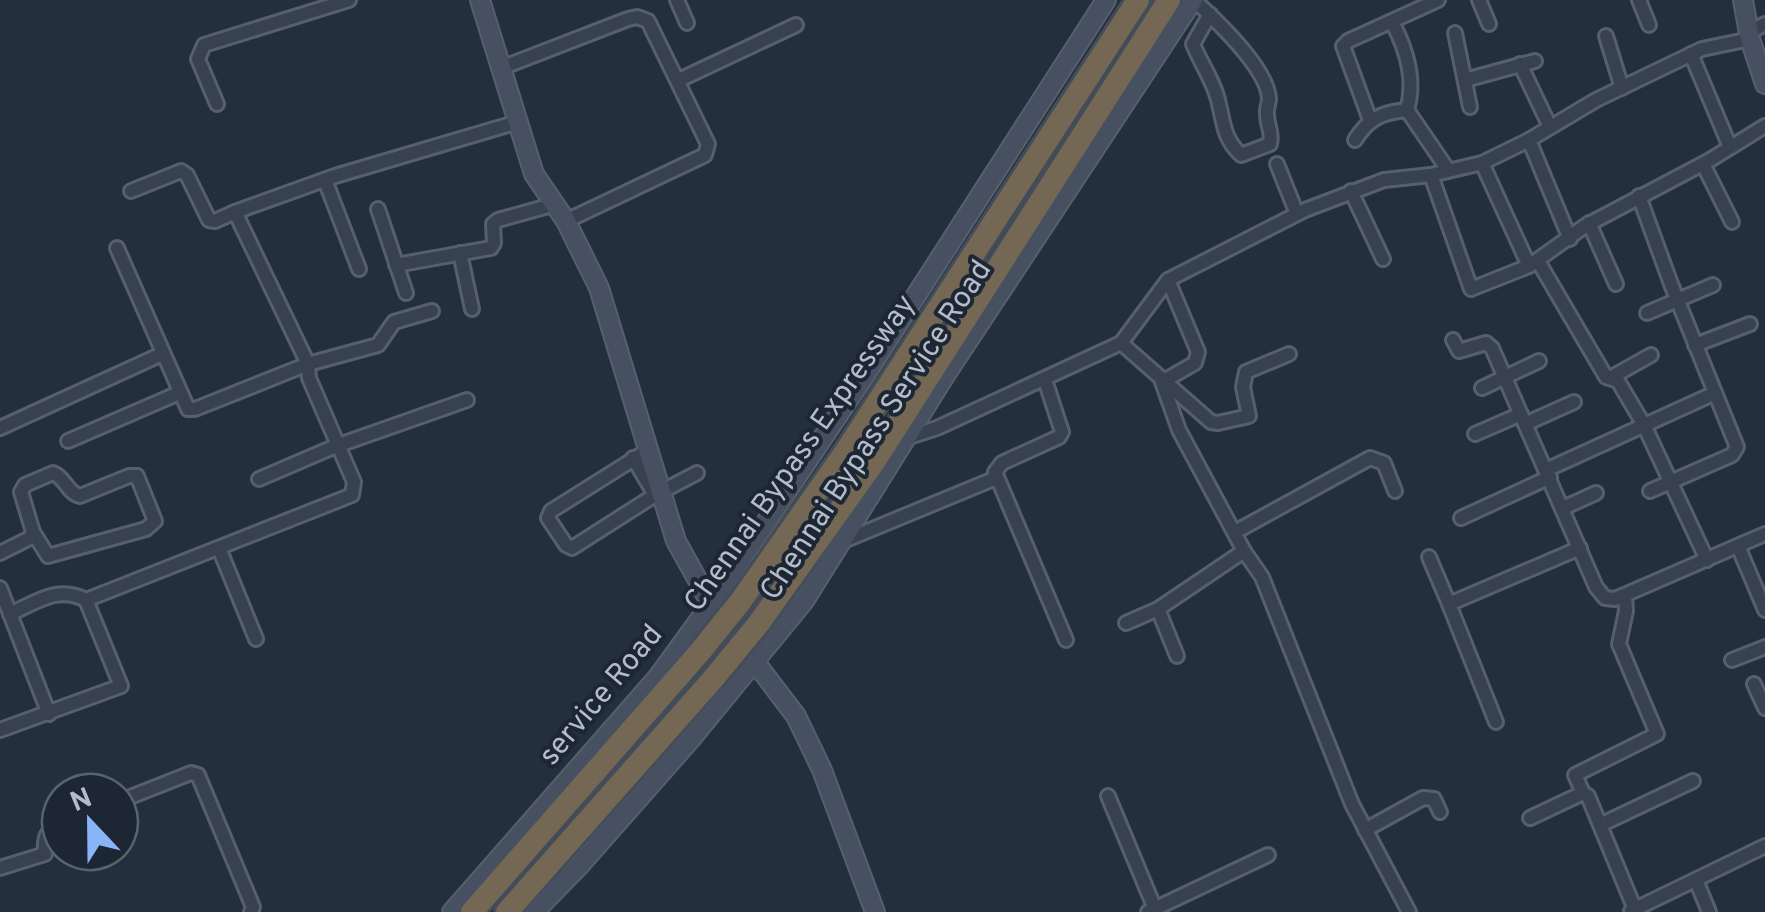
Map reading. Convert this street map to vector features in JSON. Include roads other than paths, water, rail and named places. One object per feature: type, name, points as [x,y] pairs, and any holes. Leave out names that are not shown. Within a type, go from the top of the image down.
[{"type":"highway","name":"Chennai Bypass Expressway","points":[[472,912],[740,602],[846,451],[1138,0]]},
{"type":"highway","name":"Chennai Bypass Expressway","points":[[506,912],[759,623],[874,462],[1169,0]]},
{"type":"street","points":[[217,104],[198,59],[204,45],[348,0]]},
{"type":"street","points":[[480,0],[534,174],[566,222],[599,288],[641,454],[676,540],[711,604],[796,716],[875,912]]},
{"type":"street","points":[[677,0],[687,23]]},
{"type":"street","name":"service Road","points":[[452,912],[658,677],[711,604],[863,378],[1106,0]]},
{"type":"street","points":[[1194,0],[1210,14],[1245,51],[1268,92],[1270,144],[1247,154],[1241,155],[1226,135],[1221,108],[1193,44],[1210,14]]},
{"type":"street","name":"Chennai Bypass Service Road","points":[[534,912],[690,740],[804,601],[906,438],[1194,0]]},
{"type":"street","points":[[1370,120],[1344,46],[1438,0]]},
{"type":"street","points":[[1479,0],[1489,24]]},
{"type":"street","points":[[1638,0],[1649,24]]},
{"type":"street","points":[[1743,0],[1755,32],[1765,84]]},
{"type":"street","points":[[501,68],[637,17],[648,21],[678,80],[708,152],[566,222]]},
{"type":"street","points":[[1392,22],[1408,62],[1407,110],[1448,170]]},
{"type":"street","points":[[678,80],[796,26]]},
{"type":"street","points":[[906,438],[937,428],[1122,343],[1168,280],[1298,214],[1384,180],[1432,175],[1482,163],[1691,54],[1755,32]]},
{"type":"street","points":[[1455,33],[1470,107]]},
{"type":"street","points":[[1606,36],[1622,88]]},
{"type":"street","points":[[1691,54],[1730,148]]},
{"type":"street","points":[[1465,80],[1528,62],[1550,126]]},
{"type":"street","points":[[1355,140],[1370,120],[1389,111],[1407,110]]},
{"type":"street","points":[[132,192],[181,172],[187,175],[209,220],[215,222],[325,180],[518,122]]},
{"type":"street","points":[[1432,175],[1471,290],[1533,264],[1590,224],[1765,126]]},
{"type":"street","points":[[1529,140],[1570,239]]},
{"type":"street","points":[[1482,163],[1533,264],[1610,378],[1618,381],[1644,425],[1707,560]]},
{"type":"street","points":[[1276,164],[1298,214]]},
{"type":"street","points":[[1703,164],[1732,222]]},
{"type":"street","points":[[325,180],[358,269]]},
{"type":"street","points":[[1351,192],[1383,259]]},
{"type":"street","points":[[1640,196],[1737,447],[1736,452],[1650,491]]},
{"type":"street","points":[[396,264],[493,246],[492,227],[498,220],[552,205]]},
{"type":"street","points":[[378,209],[406,292]]},
{"type":"street","points":[[86,600],[352,494],[354,482],[309,378],[308,364],[234,212]]},
{"type":"street","points":[[1590,224],[1616,284]]},
{"type":"street","points":[[117,248],[184,405],[196,410],[308,364],[378,345],[394,322],[432,311]]},
{"type":"street","points":[[460,253],[472,309]]},
{"type":"street","points":[[1162,382],[1194,362],[1198,352],[1168,280]]},
{"type":"street","points":[[1648,313],[1713,285]]},
{"type":"street","points":[[1695,345],[1750,324]]},
{"type":"street","points":[[1453,340],[1459,351],[1489,344],[1600,594],[1611,600],[1625,596],[1765,534]]},
{"type":"street","points":[[1122,343],[1210,422],[1246,418],[1251,412],[1243,377],[1252,369],[1289,354]]},
{"type":"street","points":[[0,428],[162,354]]},
{"type":"street","points":[[1610,378],[1652,355]]},
{"type":"street","points":[[1482,388],[1539,361]]},
{"type":"street","points":[[1045,380],[1062,432],[1002,464],[996,478],[1066,640]]},
{"type":"street","points":[[1162,382],[1179,430],[1262,577],[1352,804],[1409,912]]},
{"type":"street","points":[[68,441],[179,393]]},
{"type":"street","points":[[1461,518],[1715,393]]},
{"type":"street","points":[[259,479],[336,446],[466,400]]},
{"type":"street","points":[[1475,434],[1574,402]]},
{"type":"street","points":[[641,454],[551,512],[548,518],[566,545],[572,548],[697,473]]},
{"type":"street","points":[[1235,532],[1370,458],[1384,463],[1395,490]]},
{"type":"street","points":[[0,553],[30,538],[33,532],[21,488],[54,473],[80,496],[137,476],[155,522],[53,557],[44,552],[33,532]]},
{"type":"street","points":[[841,542],[996,478]]},
{"type":"street","points":[[1563,508],[1596,494]]},
{"type":"street","points":[[1738,546],[1765,610]]},
{"type":"street","points":[[219,548],[256,639]]},
{"type":"street","points":[[1449,604],[1580,548]]},
{"type":"street","points":[[1126,623],[1158,610],[1244,551]]},
{"type":"street","points":[[1428,557],[1496,722]]},
{"type":"street","points":[[0,588],[49,714]]},
{"type":"street","points":[[0,730],[121,686],[86,600],[60,592],[10,614]]},
{"type":"street","points":[[1625,596],[1619,644],[1657,734],[1575,775],[1590,800],[1633,911],[1765,846]]},
{"type":"street","points":[[1158,610],[1177,656]]},
{"type":"street","points":[[1732,660],[1765,646]]},
{"type":"street","points":[[1754,684],[1765,708]]},
{"type":"street","points":[[140,793],[191,773],[198,775],[252,912]]},
{"type":"street","points":[[1600,825],[1693,781]]},
{"type":"street","points":[[1530,818],[1583,793]]},
{"type":"street","points":[[1108,796],[1160,909],[1268,855]]},
{"type":"street","points":[[1365,830],[1423,798],[1434,799],[1440,812]]},
{"type":"street","points":[[0,868],[40,856]]},
{"type":"street","points":[[1696,880],[1709,912]]}]
